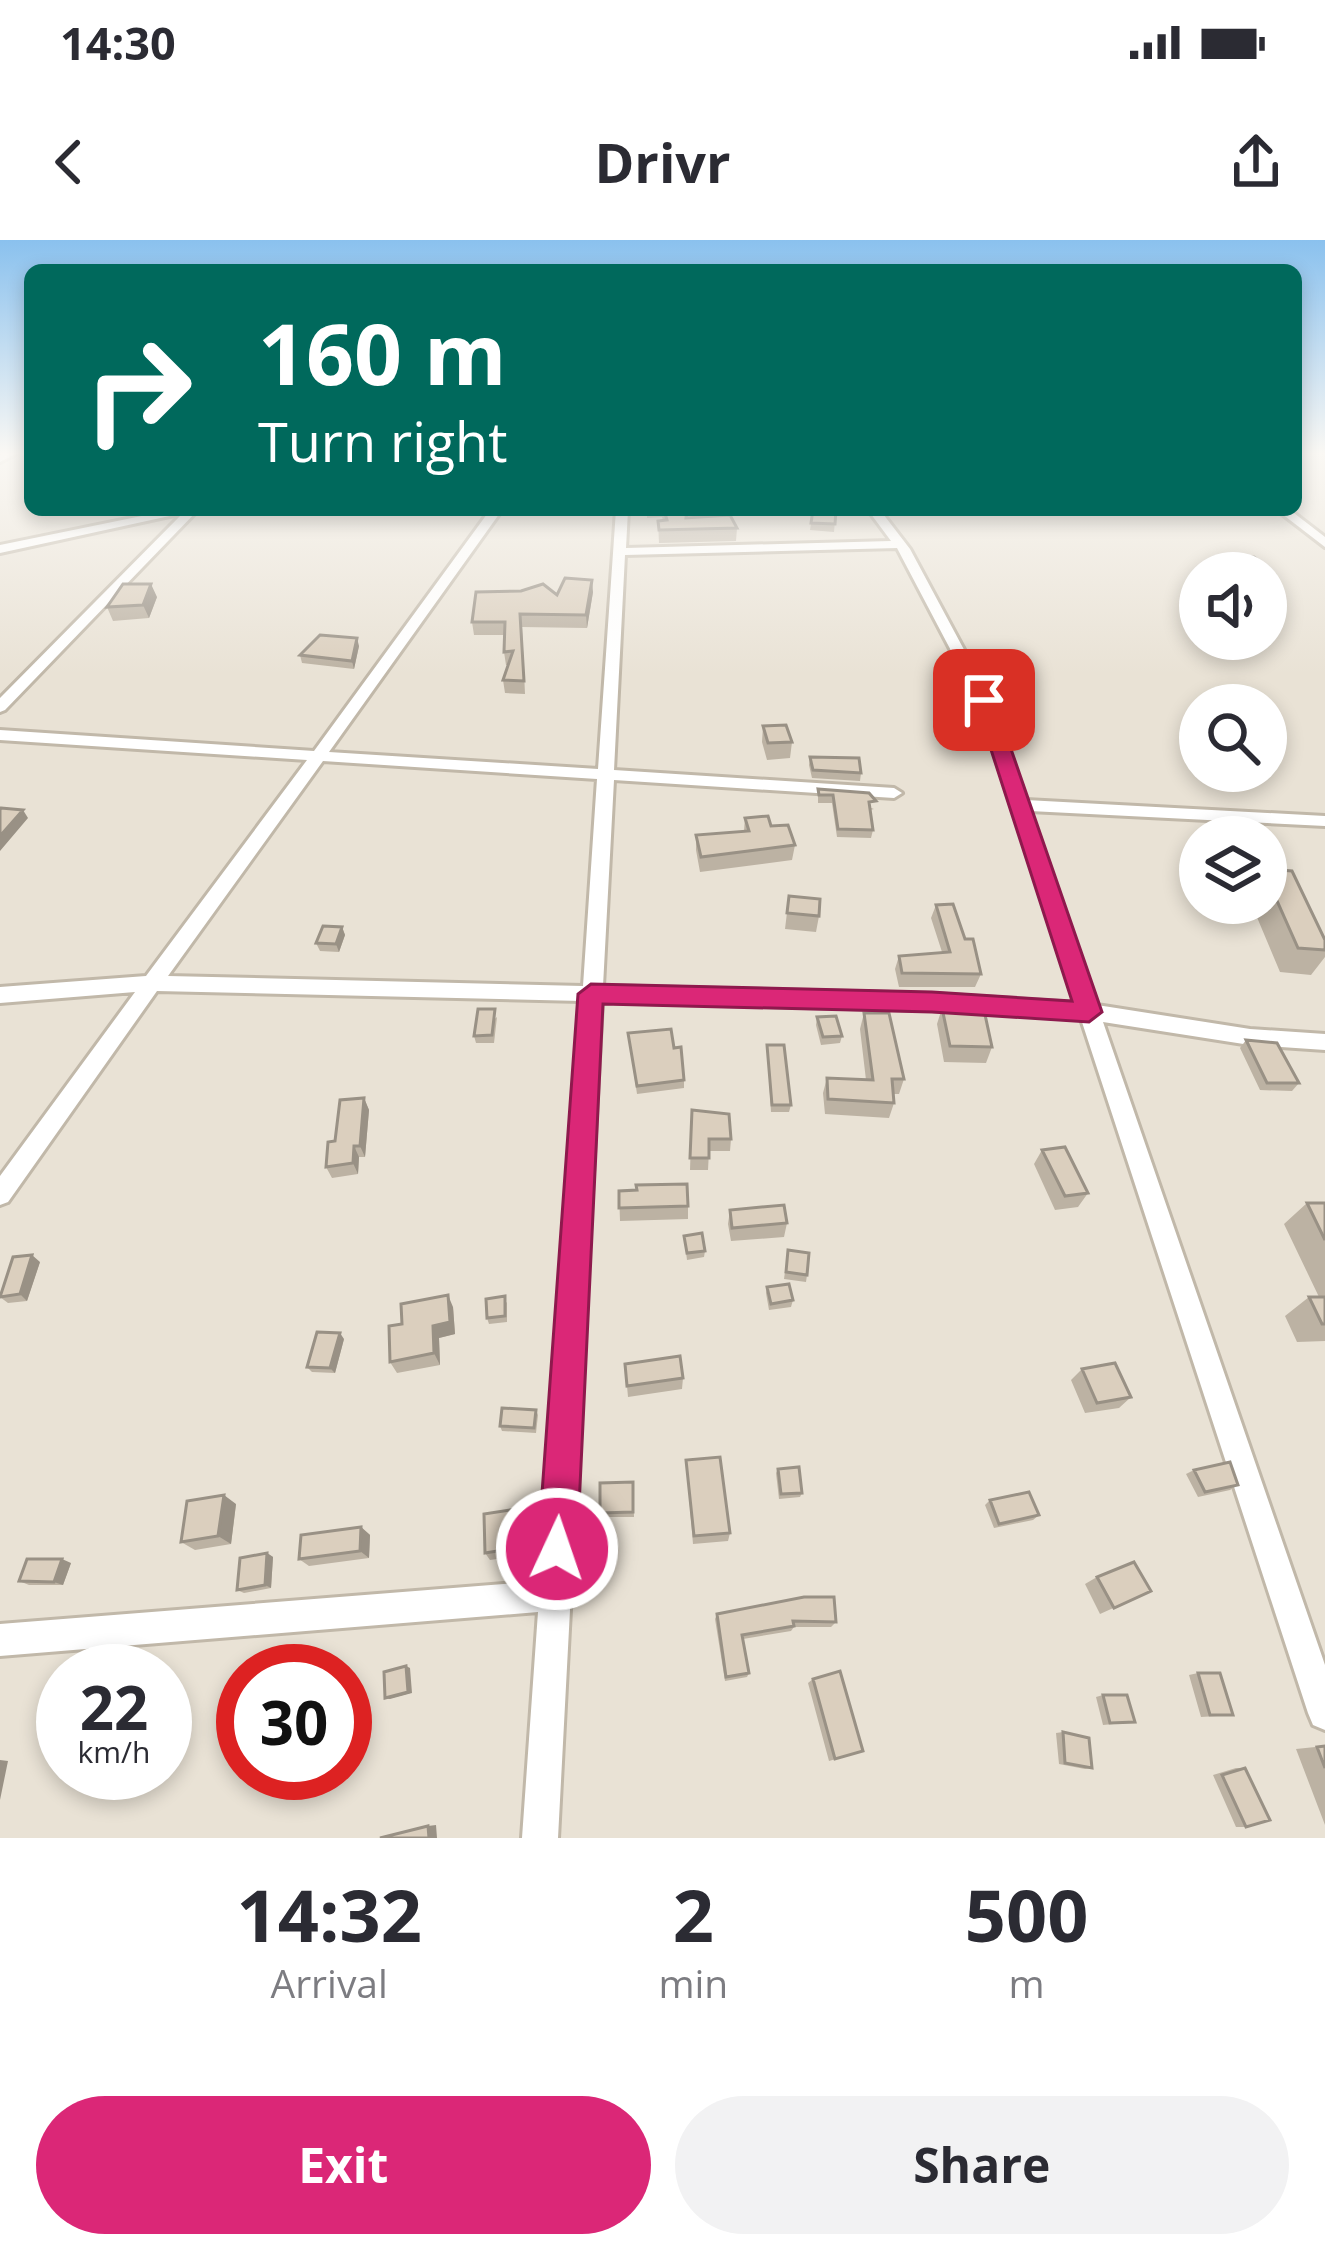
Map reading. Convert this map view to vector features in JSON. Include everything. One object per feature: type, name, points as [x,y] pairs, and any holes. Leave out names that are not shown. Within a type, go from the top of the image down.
[{"type":"street","points":[[0,549],[115,526]]},
{"type":"street","points":[[0,707],[177,526]]},
{"type":"street","points":[[0,1196],[149,983],[324,753],[485,526]]},
{"type":"street","points":[[540,1838],[621,526]]},
{"type":"street","points":[[886,526],[984,700],[1325,1713]]},
{"type":"street","points":[[618,552],[900,544]]},
{"type":"street","points":[[0,735],[894,793]]},
{"type":"street","points":[[1020,805],[1325,821]]},
{"type":"street","points":[[0,994],[149,983],[932,1002],[1089,1012],[1250,1037],[1325,1042]]},
{"type":"street","points":[[0,1640],[554,1595]]},
{"type":"shaded area","points":[[0,526],[1325,526],[1325,1838],[0,1838]]},
{"type":"building","points":[[659,526],[737,528],[659,530]]},
{"type":"building","points":[[565,578],[592,580],[586,615],[520,614],[524,681],[503,680],[513,651],[504,652],[505,622],[472,622],[476,592],[521,591],[543,584],[557,595]]},
{"type":"building","points":[[123,584],[151,584],[143,605],[107,607]]},
{"type":"building","points":[[320,635],[357,638],[352,661],[300,655]]},
{"type":"building","points":[[786,725],[792,742],[768,743],[763,726]]},
{"type":"building","points":[[810,757],[859,758],[861,773],[813,770]]},
{"type":"building","points":[[818,789],[869,793],[876,801],[869,802],[873,830],[838,829],[833,795],[819,795]]},
{"type":"building","points":[[0,810],[23,810],[0,836]]},
{"type":"building","points":[[768,816],[771,826],[788,825],[795,845],[701,857],[696,835],[749,831],[745,818]]},
{"type":"building","points":[[1287,871],[1292,871],[1325,940],[1325,950],[1298,948],[1287,923]]},
{"type":"building","points":[[789,896],[820,899],[819,916],[787,913]]},
{"type":"building","points":[[953,904],[965,939],[973,939],[981,974],[902,973],[899,956],[950,952],[936,905]]},
{"type":"building","points":[[323,926],[342,927],[336,944],[316,943]]},
{"type":"building","points":[[942,1008],[984,1010],[992,1047],[950,1046]]},
{"type":"building","points":[[478,1009],[495,1009],[492,1035],[474,1036]]},
{"type":"building","points":[[864,1013],[889,1013],[904,1079],[892,1079],[894,1103],[828,1099],[827,1078],[873,1080]]},
{"type":"building","points":[[836,1016],[842,1036],[823,1037],[817,1017]]},
{"type":"building","points":[[671,1029],[674,1048],[681,1047],[684,1080],[637,1086],[628,1033]]},
{"type":"building","points":[[1246,1040],[1277,1043],[1299,1083],[1267,1083]]},
{"type":"building","points":[[767,1045],[784,1045],[791,1105],[772,1105]]},
{"type":"building","points":[[364,1098],[360,1146],[354,1146],[353,1163],[326,1167],[340,1100]]},
{"type":"building","points":[[692,1110],[729,1114],[731,1139],[709,1139],[709,1158],[690,1158]]},
{"type":"building","points":[[1065,1147],[1088,1193],[1065,1196],[1042,1150]]},
{"type":"building","points":[[687,1184],[688,1206],[619,1208],[619,1191],[637,1190],[636,1185]]},
{"type":"building","points":[[1307,1203],[1325,1203],[1325,1240]]},
{"type":"building","points":[[784,1205],[787,1223],[732,1228],[730,1210]]},
{"type":"building","points":[[702,1233],[705,1251],[687,1253],[684,1236]]},
{"type":"building","points":[[788,1250],[809,1253],[807,1275],[786,1272]]},
{"type":"building","points":[[32,1255],[20,1294],[0,1297],[13,1257]]},
{"type":"building","points":[[789,1284],[793,1300],[771,1304],[767,1287]]},
{"type":"building","points":[[448,1295],[450,1322],[433,1326],[434,1353],[390,1362],[389,1326],[402,1324],[401,1304]]},
{"type":"building","points":[[505,1296],[505,1316],[487,1318],[486,1299]]},
{"type":"building","points":[[1309,1297],[1325,1297],[1325,1324],[1322,1324]]},
{"type":"building","points":[[317,1332],[340,1333],[330,1368],[307,1367]]},
{"type":"building","points":[[680,1356],[683,1378],[627,1386],[625,1364]]},
{"type":"building","points":[[1115,1363],[1131,1397],[1097,1403],[1082,1369]]},
{"type":"building","points":[[502,1408],[536,1410],[534,1428],[500,1426]]},
{"type":"building","points":[[720,1457],[730,1533],[694,1536],[686,1460]]},
{"type":"building","points":[[1230,1462],[1238,1485],[1205,1492],[1194,1470]]},
{"type":"building","points":[[799,1467],[802,1493],[781,1494],[778,1469]]},
{"type":"building","points":[[633,1482],[633,1512],[600,1513],[600,1483]]},
{"type":"building","points":[[1029,1492],[1039,1515],[999,1524],[990,1500]]},
{"type":"building","points":[[224,1495],[218,1536],[181,1542],[187,1501]]},
{"type":"building","points":[[535,1506],[535,1545],[485,1553],[484,1514]]},
{"type":"building","points":[[361,1527],[360,1551],[299,1559],[301,1535]]},
{"type":"building","points":[[267,1553],[265,1585],[237,1590],[240,1558]]},
{"type":"building","points":[[27,1559],[62,1559],[54,1582],[19,1581]]},
{"type":"building","points":[[1134,1562],[1151,1591],[1114,1608],[1097,1577]]},
{"type":"building","points":[[804,1597],[834,1597],[836,1622],[793,1621],[794,1626],[742,1635],[749,1673],[726,1677],[717,1614]]},
{"type":"building","points":[[406,1666],[408,1692],[385,1698],[384,1672]]},
{"type":"building","points":[[840,1671],[863,1751],[835,1759],[813,1679]]},
{"type":"building","points":[[1198,1673],[1220,1673],[1233,1715],[1210,1715]]},
{"type":"building","points":[[1103,1695],[1127,1695],[1135,1722],[1110,1723]]},
{"type":"building","points":[[1063,1732],[1089,1738],[1092,1768],[1065,1763]]},
{"type":"building","points":[[1245,1768],[1270,1820],[1246,1827],[1222,1775]]},
{"type":"building","points":[[428,1826],[429,1838],[380,1838]]},
{"type":"route","points":[[557,1549],[591,994],[932,1002],[1089,1012],[984,700]]}]
